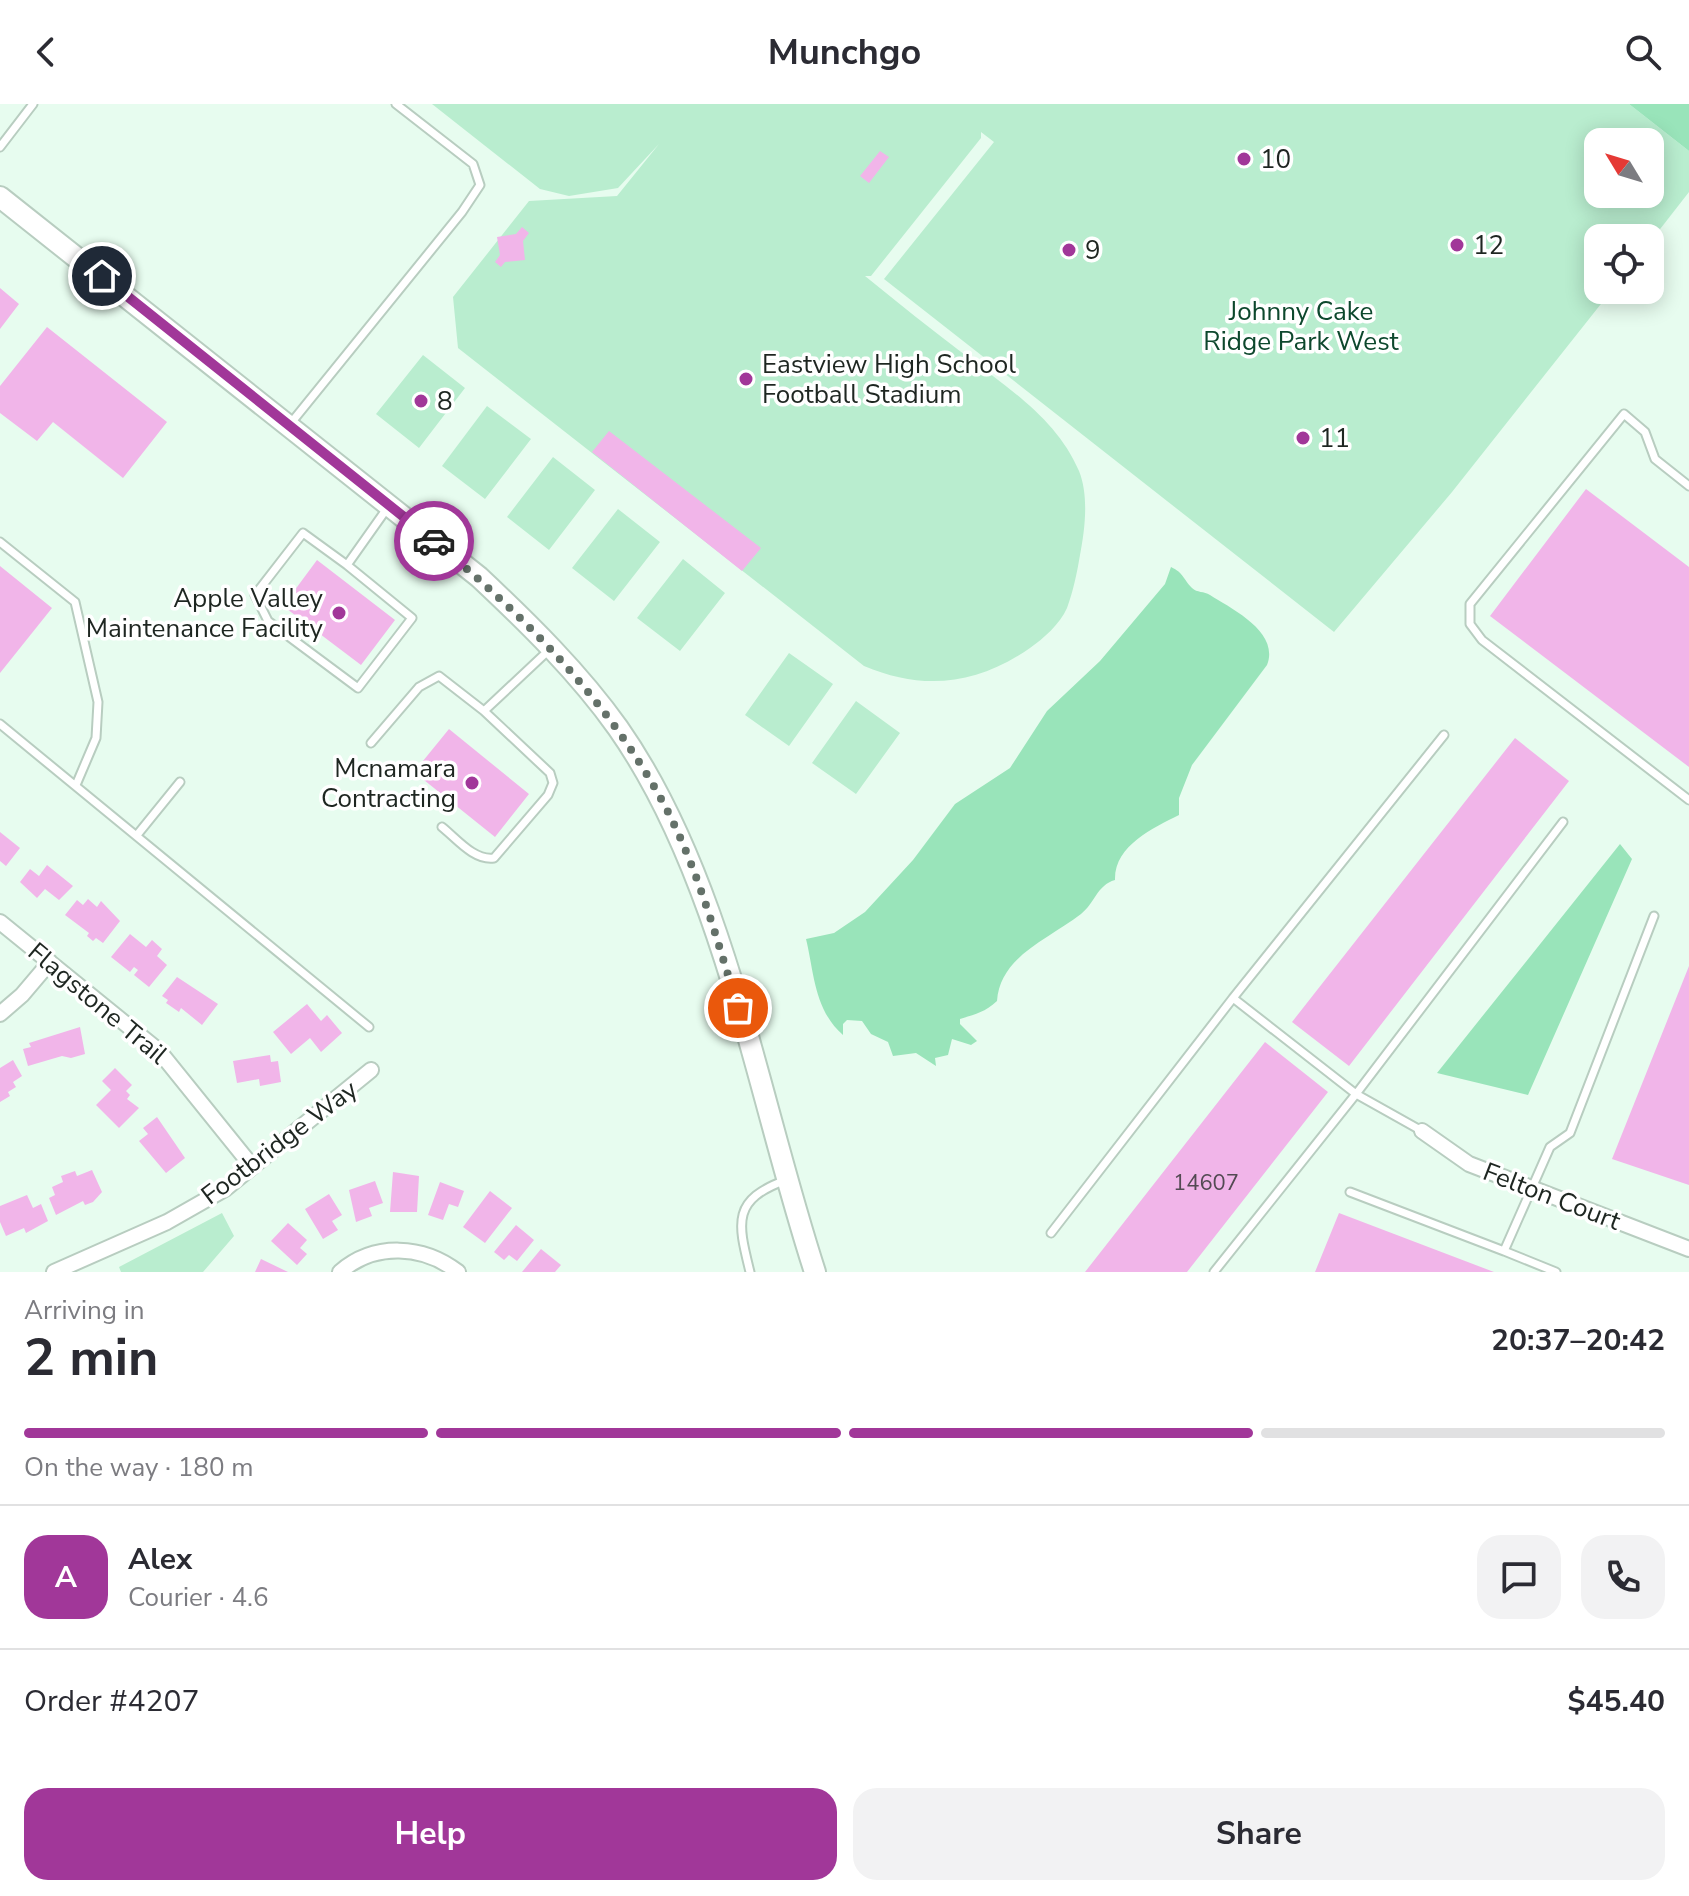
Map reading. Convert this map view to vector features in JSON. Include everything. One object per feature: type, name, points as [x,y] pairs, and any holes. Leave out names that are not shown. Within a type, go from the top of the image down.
[{"type":"street","points":[[0,197],[479,577],[551,649],[618,728],[669,814],[710,918],[815,1272]]},
{"type":"street","name":"Flagstone Trail","points":[[0,922],[159,1051],[251,1165]]},
{"type":"street","points":[[0,1014],[22,995],[50,962]]},
{"type":"street","name":"Footbridge Way","points":[[54,1272],[167,1222],[225,1189],[371,1070]]},
{"type":"street","name":"Felton Court","points":[[1422,1131],[1469,1164],[1689,1249]]},
{"type":"street","points":[[340,1272],[367,1256],[391,1250],[423,1253],[458,1272]]},
{"type":"lane","points":[[0,147],[33,104]]},
{"type":"lane","points":[[289,424],[462,212],[480,185],[473,164],[396,104]]},
{"type":"lane","points":[[1689,486],[1655,459],[1645,432],[1624,414],[1470,604],[1470,624],[1482,640],[1689,800]]},
{"type":"lane","points":[[347,565],[389,505]]},
{"type":"lane","points":[[303,533],[347,565],[412,618],[358,688],[268,621],[255,595],[303,533]]},
{"type":"lane","points":[[0,542],[75,602],[98,702],[96,738],[76,785]]},
{"type":"lane","points":[[484,711],[551,649]]},
{"type":"lane","points":[[371,743],[419,687],[439,676],[484,711],[550,773],[553,783],[548,795],[494,858],[485,859],[474,853],[442,827]]},
{"type":"lane","points":[[0,724],[369,1027]]},
{"type":"lane","points":[[1051,1233],[1233,998],[1444,735]]},
{"type":"lane","points":[[137,835],[180,782]]},
{"type":"lane","points":[[1214,1272],[1356,1094],[1563,822]]},
{"type":"lane","points":[[1504,1251],[1550,1147],[1570,1133],[1654,916]]},
{"type":"lane","points":[[1233,998],[1356,1094],[1422,1131]]},
{"type":"lane","points":[[750,1272],[740,1218],[749,1200],[762,1189],[788,1180]]},
{"type":"lane","points":[[1350,1192],[1556,1272]]},
{"type":"green space","name":"Johnny Cake Ridge Park West","points":[[432,104],[1629,104],[1660,128],[1584,128],[1584,208],[1664,208],[1664,131],[1689,151],[1689,192],[1664,224],[1584,224],[1584,304],[1601,304],[1452,492],[1334,632],[884,279],[994,142],[981,132],[981,138],[871,276],[865,276],[1014,392],[1045,420],[1070,452],[1079,471],[1084,491],[1085,524],[1069,602],[1051,631],[1030,648],[990,670],[970,677],[928,681],[907,679],[864,666],[458,348],[453,297],[529,201],[617,196],[659,144],[618,188],[569,196],[540,189]]},
{"type":"green space","name":"8","points":[[423,355],[465,388],[419,448],[376,414]]},
{"type":"green space","name":"8","points":[[487,406],[531,439],[485,499],[442,466]]},
{"type":"green space","points":[[553,457],[595,490],[549,550],[507,517]]},
{"type":"green space","points":[[618,509],[660,542],[614,601],[572,568]]},
{"type":"green space","points":[[683,559],[725,593],[680,651],[637,618]]},
{"type":"green space","points":[[789,653],[833,684],[789,746],[745,715]]},
{"type":"green space","points":[[856,701],[900,733],[856,794],[812,763]]},
{"type":"green space","points":[[222,1213],[234,1236],[203,1272],[121,1272],[119,1267]]},
{"type":"shaded area","points":[[1629,104],[1689,104],[1689,151],[1664,131],[1664,128],[1660,128]]},
{"type":"shaded area","points":[[1171,567],[1194,590],[1210,595],[1252,623],[1267,642],[1269,653],[1267,665],[1192,765],[1179,798],[1179,815],[1128,848],[1116,868],[1115,880],[1100,890],[1086,910],[1016,960],[1000,985],[997,1001],[984,1011],[960,1019],[960,1024],[977,1041],[971,1045],[952,1039],[948,1055],[935,1058],[936,1066],[916,1053],[893,1056],[888,1042],[871,1034],[862,1021],[847,1020],[843,1024],[843,1035],[833,1025],[821,1002],[806,939],[834,933],[865,912],[913,860],[955,804],[1010,768],[1047,711],[1100,661],[1165,584]]},
{"type":"shaded area","points":[[1620,844],[1632,859],[1528,1095],[1437,1073]]},
{"type":"building","points":[[880,151],[889,157],[869,183],[860,176]]},
{"type":"building","points":[[522,227],[529,233],[523,241],[525,260],[505,262],[501,267],[495,262],[500,255],[497,237],[516,234]]},
{"type":"building","points":[[0,288],[19,304],[0,329]]},
{"type":"building","points":[[47,327],[167,422],[123,478],[53,422],[37,441],[0,413],[0,386]]},
{"type":"building","points":[[609,431],[761,548],[742,571],[592,452]]},
{"type":"building","points":[[1586,489],[1689,567],[1689,767],[1490,616]]},
{"type":"building","name":"Apple Valley Maintenance Facility","points":[[317,560],[395,620],[361,665],[283,606]]},
{"type":"building","points":[[0,566],[52,608],[0,673]]},
{"type":"building","name":"Mcnamara Contracting","points":[[449,729],[529,794],[495,837],[414,772]]},
{"type":"building","points":[[1515,738],[1569,781],[1349,1066],[1292,1022]]},
{"type":"building","points":[[0,832],[20,848],[6,866],[0,861]]},
{"type":"building","points":[[47,865],[73,886],[59,900],[45,889],[37,898],[20,882],[30,869],[39,876]]},
{"type":"building","points":[[88,899],[97,907],[101,901],[120,921],[103,943],[96,938],[93,941],[87,936],[89,933],[65,915],[77,900],[83,905]]},
{"type":"building","points":[[130,934],[146,947],[152,940],[162,949],[157,956],[167,965],[149,987],[134,975],[138,970],[134,967],[130,972],[111,957]]},
{"type":"building","points":[[1689,966],[1689,1185],[1612,1159]]},
{"type":"building","points":[[177,977],[218,1004],[202,1025],[181,1008],[179,1012],[166,1003],[168,1000],[162,996]]},
{"type":"building","points":[[307,1004],[321,1021],[327,1015],[342,1033],[321,1052],[310,1038],[291,1054],[273,1032]]},
{"type":"building","points":[[80,1027],[85,1054],[71,1058],[62,1056],[28,1066],[23,1049],[31,1047],[29,1043]]},
{"type":"building","points":[[1265,1042],[1328,1092],[1187,1272],[1085,1272]]},
{"type":"building","points":[[270,1055],[271,1062],[278,1061],[281,1082],[260,1086],[259,1079],[237,1083],[233,1061]]},
{"type":"building","points":[[13,1060],[22,1076],[13,1082],[16,1087],[8,1092],[10,1096],[0,1102],[0,1068]]},
{"type":"building","points":[[115,1068],[132,1085],[126,1091],[130,1095],[127,1099],[139,1108],[119,1128],[96,1105],[111,1090],[102,1081]]},
{"type":"building","points":[[157,1117],[185,1158],[166,1173],[139,1141],[148,1134],[143,1128]]},
{"type":"building","points":[[92,1170],[102,1192],[93,1202],[85,1205],[83,1201],[56,1215],[49,1198],[55,1195],[52,1187],[63,1182],[61,1176],[75,1171],[77,1176]]},
{"type":"building","points":[[393,1172],[419,1176],[417,1212],[390,1212]]},
{"type":"building","points":[[375,1181],[383,1203],[369,1208],[372,1216],[356,1222],[349,1190]]},
{"type":"building","points":[[440,1182],[464,1191],[458,1207],[449,1204],[443,1220],[428,1215]]},
{"type":"building","points":[[490,1191],[512,1208],[485,1243],[463,1227]]},
{"type":"building","points":[[329,1194],[342,1215],[332,1221],[338,1230],[323,1239],[305,1209]]},
{"type":"building","points":[[27,1195],[33,1208],[41,1204],[48,1221],[26,1233],[24,1228],[6,1236],[0,1222],[0,1206]]},
{"type":"building","points":[[1339,1213],[1494,1272],[1315,1272]]},
{"type":"building","points":[[288,1223],[307,1240],[300,1248],[307,1254],[297,1265],[271,1241]]},
{"type":"building","points":[[516,1225],[534,1240],[517,1261],[509,1255],[504,1260],[494,1252]]},
{"type":"building","points":[[541,1249],[561,1265],[555,1272],[522,1272]]},
{"type":"building","points":[[261,1259],[288,1272],[255,1272]]},
{"type":"way so far","points":[[434,541],[479,577],[531,626],[618,728],[669,814],[710,918],[738,1008]]},
{"type":"place","name":"10","points":[[1244,159]]},
{"type":"place","name":"12","points":[[1457,245]]},
{"type":"place","name":"9","points":[[1069,250]]},
{"type":"place","name":"Eastview High School Football Stadium","points":[[746,379]]},
{"type":"place","name":"8","points":[[421,401]]},
{"type":"place","name":"11","points":[[1303,438]]},
{"type":"place","name":"Apple Valley Maintenance Facility","points":[[339,613]]},
{"type":"place","name":"Mcnamara Contracting","points":[[472,783]]},
{"type":"route","points":[[102,276],[434,541]]}]
